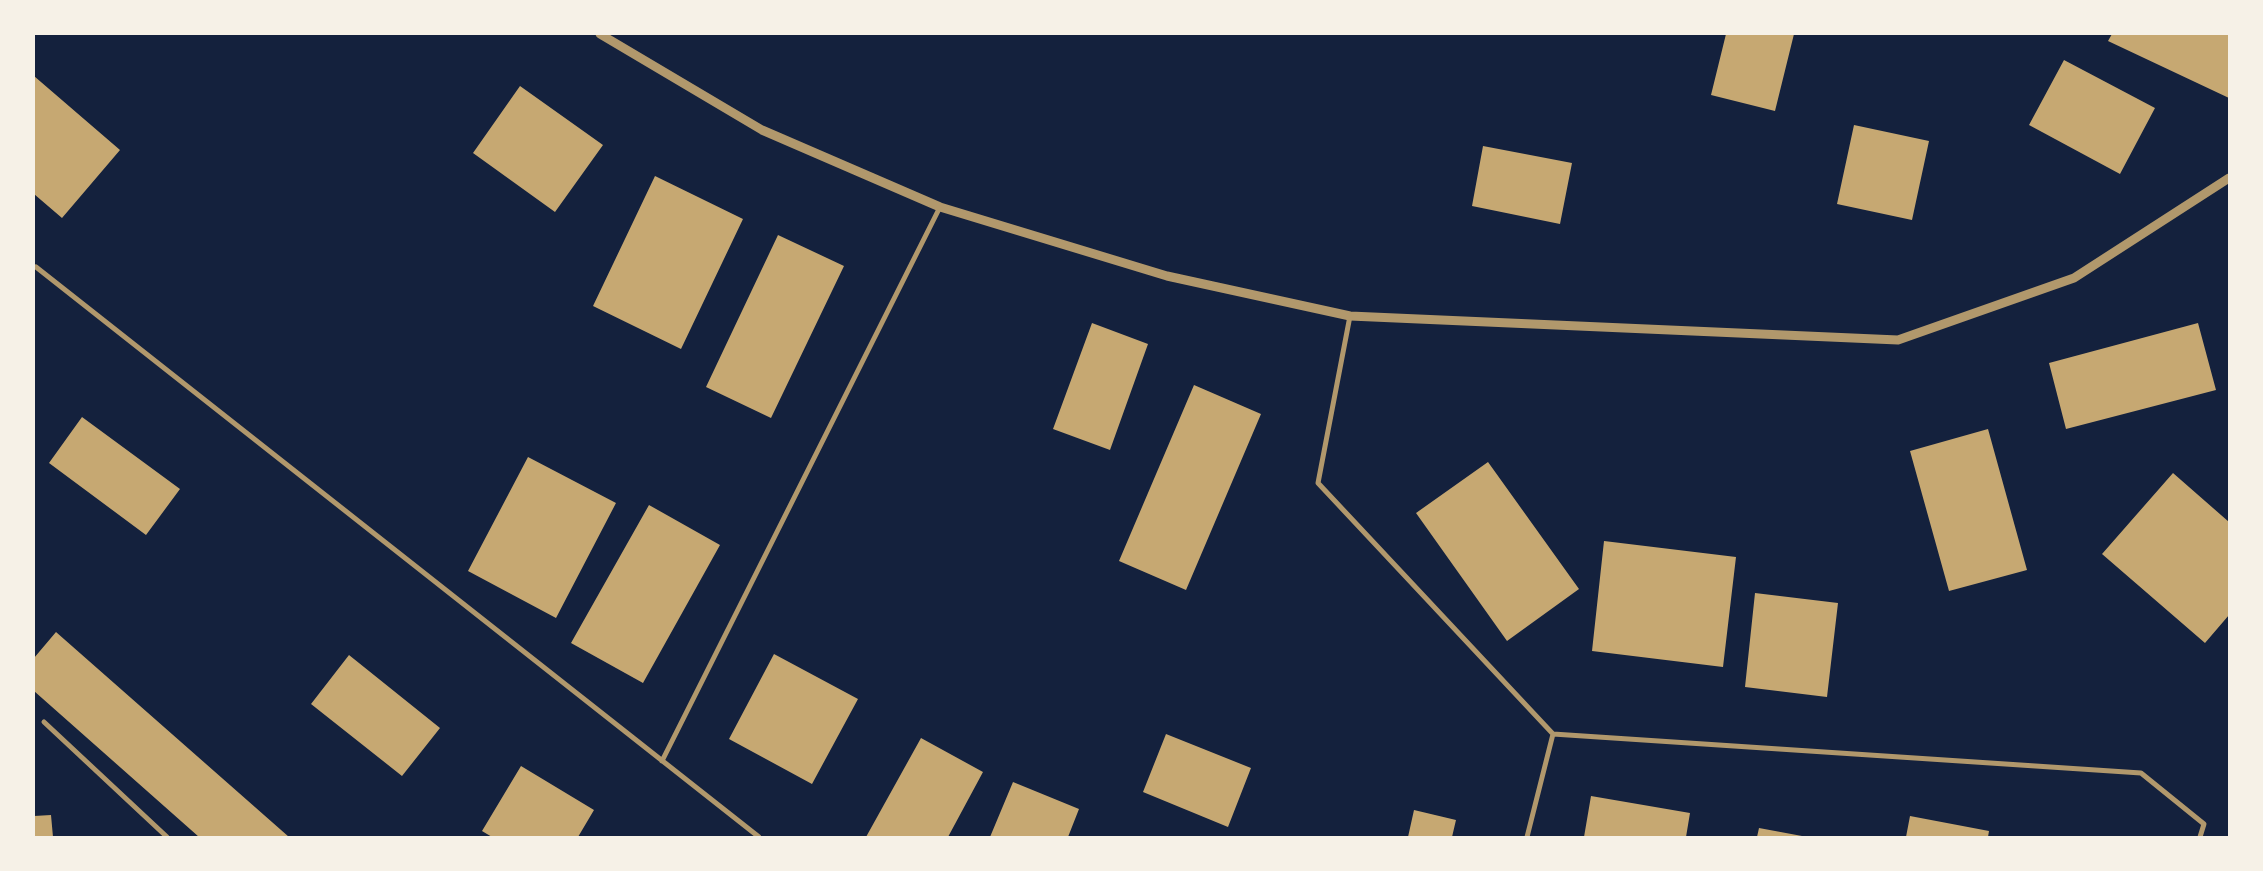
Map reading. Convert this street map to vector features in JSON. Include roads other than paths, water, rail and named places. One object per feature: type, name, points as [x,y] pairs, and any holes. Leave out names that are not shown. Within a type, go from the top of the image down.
[{"type":"street","points":[[600,34],[762,130],[940,207],[1167,276],[1350,316],[1898,340],[2074,278],[2229,178]]},
{"type":"street","points":[[662,761],[940,207]]},
{"type":"street","points":[[36,267],[759,837]]},
{"type":"street","points":[[1350,316],[1318,483],[1552,734],[2141,773],[2204,824],[2200,837]]},
{"type":"street","points":[[44,722],[167,837]]},
{"type":"street","points":[[1527,837],[1552,734]]}]
